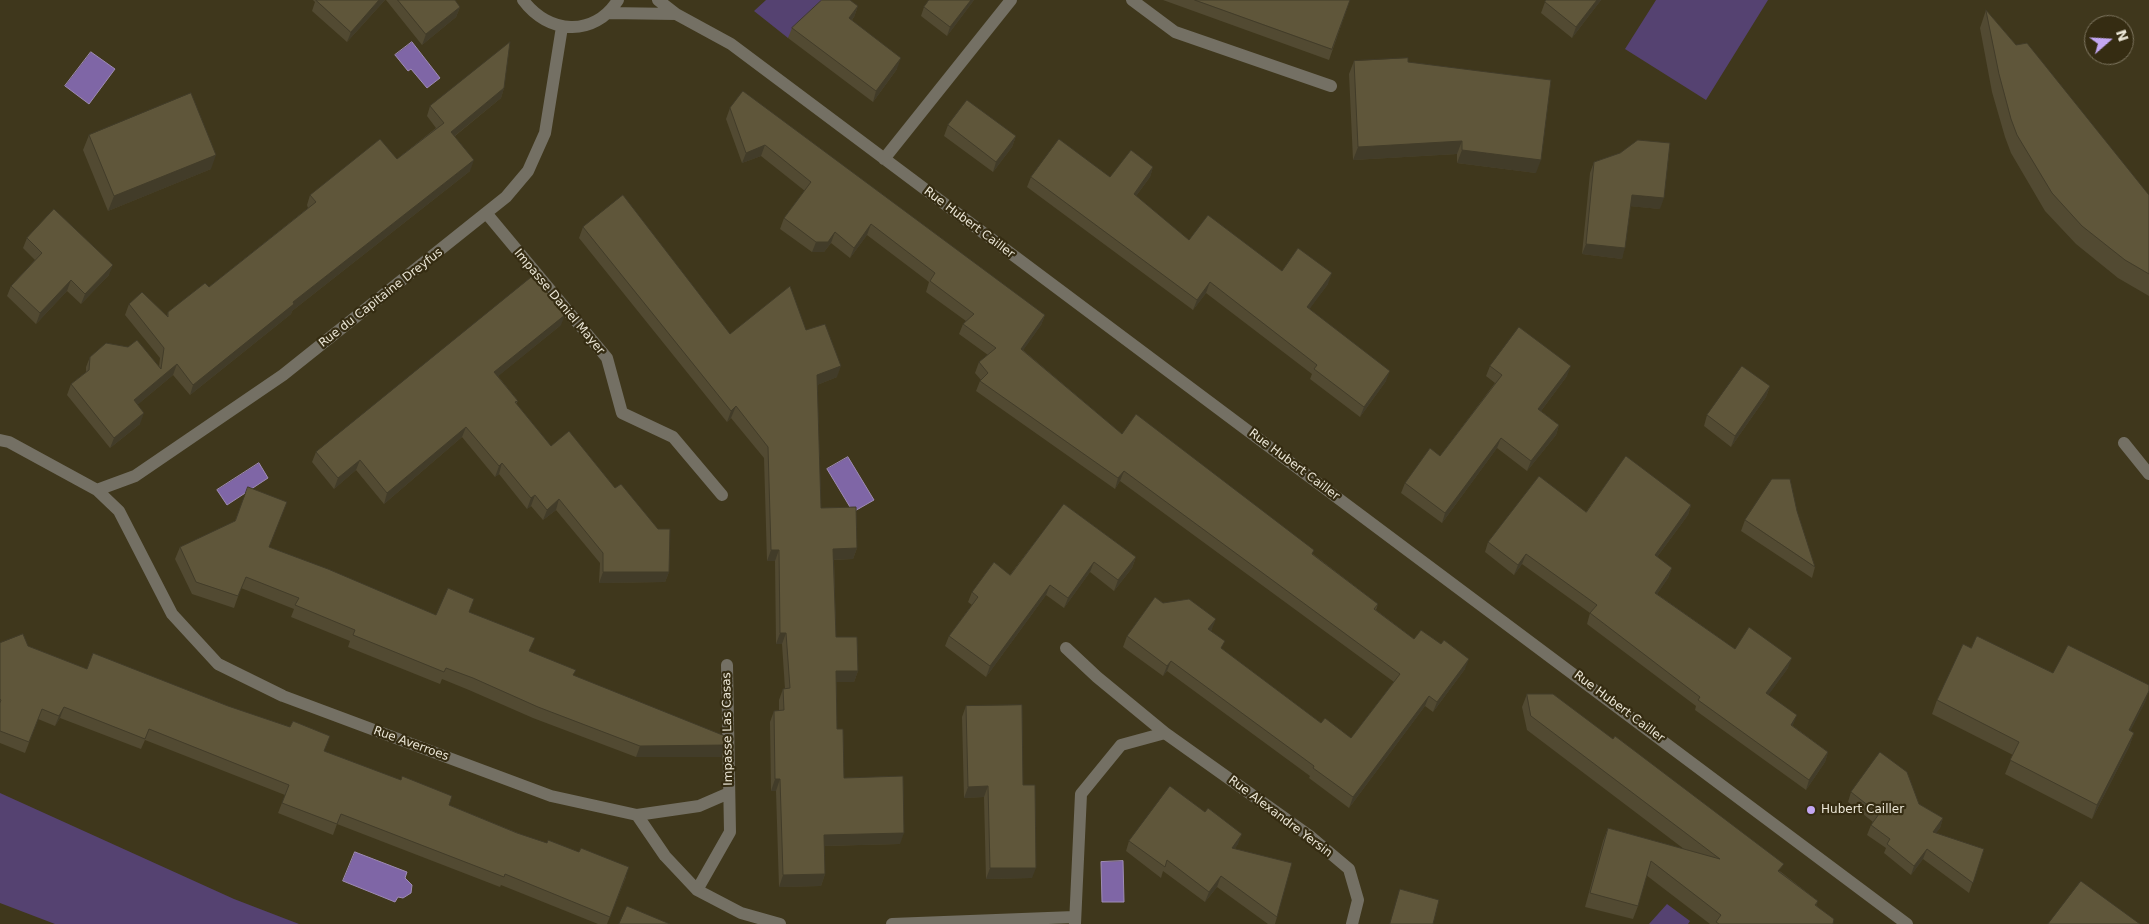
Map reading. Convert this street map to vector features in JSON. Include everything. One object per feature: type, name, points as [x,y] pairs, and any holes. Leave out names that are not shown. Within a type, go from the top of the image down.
[{"type":"street","points":[[523,0],[531,11],[546,21],[562,27],[579,27],[594,22],[608,13],[618,0]]},
{"type":"street","name":"Rue Hubert Cailler","points":[[658,0],[676,14],[731,44],[1907,924]]},
{"type":"street","points":[[884,160],[1011,0]]},
{"type":"street","points":[[1132,0],[1175,32],[1331,86]]},
{"type":"street","name":"Rue Hubert Cailler","points":[[608,13],[676,14]]},
{"type":"street","name":"Rue du Capitaine Dreyfus","points":[[97,490],[135,476],[283,375],[506,197],[528,171],[545,133],[562,27]]},
{"type":"street","name":"Impasse Daniel Mayer","points":[[487,214],[607,358],[622,413],[673,436],[722,495]]},
{"type":"street","name":"Rue Averroes","points":[[0,440],[9,442],[97,490],[119,511],[172,614],[218,664],[283,696],[551,796],[637,815]]},
{"type":"street","points":[[2124,443],[2149,474]]},
{"type":"street","name":"Rue Alexandre Yersin","points":[[1066,648],[1097,678],[1165,732],[1311,837],[1349,869],[1358,900],[1352,924]]},
{"type":"street","name":"Impasse Las Casas","points":[[697,890],[730,832],[727,665]]},
{"type":"street","points":[[892,924],[1075,921],[1081,794],[1121,745],[1165,732]]},
{"type":"street","name":"Impasse Las Casas","points":[[637,815],[699,806],[729,792]]},
{"type":"street","points":[[637,815],[665,856],[697,890],[741,913],[780,924]]},
{"type":"shaded area","points":[[766,0],[830,0],[788,38],[754,11]]},
{"type":"shaded area","points":[[1656,0],[1768,0],[1706,100],[1625,49]]},
{"type":"shaded area","points":[[412,42],[440,78],[427,88],[411,69],[408,71],[395,55]]},
{"type":"shaded area","points":[[91,52],[115,69],[89,104],[65,86]]},
{"type":"shaded area","points":[[848,457],[874,500],[853,512],[827,469]]},
{"type":"shaded area","points":[[259,463],[268,478],[227,505],[217,490]]},
{"type":"shaded area","points":[[0,793],[234,899],[299,924],[55,924],[0,903]]},
{"type":"shaded area","points":[[355,852],[407,872],[405,878],[412,885],[411,893],[403,898],[398,897],[395,902],[343,881]]},
{"type":"shaded area","points":[[1123,861],[1124,902],[1102,902],[1101,862]]},
{"type":"shaded area","points":[[1667,904],[1690,921],[1688,924],[1649,924]]},
{"type":"building","points":[[316,0],[379,0],[351,32]]},
{"type":"building","points":[[398,0],[455,0],[460,7],[426,34]]},
{"type":"building","points":[[822,0],[850,0],[858,6],[849,18],[901,58],[876,91],[792,28]]},
{"type":"building","points":[[929,0],[971,0],[950,27],[924,7]]},
{"type":"building","points":[[1195,0],[1350,0],[1332,49]]},
{"type":"building","points":[[1546,0],[1597,0],[1576,27],[1545,2]]},
{"type":"building","points":[[1986,10],[2016,45],[2027,43],[2149,195],[2149,274],[2125,260],[2082,226],[2052,193],[2017,135],[2011,119],[1999,74]]},
{"type":"building","points":[[510,42],[504,88],[451,132],[474,160],[293,302],[294,304],[193,385],[177,364],[134,400],[144,413],[114,438],[71,384],[89,370],[90,357],[106,343],[128,347],[137,340],[161,369],[164,348],[129,304],[142,292],[168,317],[168,312],[205,283],[209,287],[316,202],[310,195],[380,139],[397,159],[444,123],[430,106]]},
{"type":"building","points":[[1408,58],[1408,62],[1551,80],[1541,160],[1462,150],[1462,141],[1358,147],[1354,61]]},
{"type":"building","points":[[743,91],[1045,315],[1021,349],[1122,434],[1136,414],[1314,550],[1312,554],[1378,604],[1374,609],[1414,639],[1421,630],[1441,644],[1444,640],[1469,659],[1437,702],[1429,696],[1353,797],[1171,661],[1167,666],[1127,636],[1155,597],[1163,603],[1189,599],[1216,619],[1208,629],[1225,641],[1221,648],[1321,723],[1325,718],[1351,738],[1400,674],[1124,471],[1118,478],[980,381],[988,373],[979,362],[996,348],[963,324],[974,314],[930,281],[935,273],[871,224],[854,248],[835,232],[828,242],[816,242],[784,218],[811,182],[765,145],[746,153],[730,108]]},
{"type":"building","points":[[191,93],[216,155],[114,196],[89,135]]},
{"type":"building","points":[[967,100],[1016,136],[996,162],[948,125]]},
{"type":"building","points":[[1059,139],[1110,177],[1131,150],[1153,167],[1134,194],[1189,240],[1208,215],[1282,271],[1298,248],[1332,273],[1307,307],[1390,371],[1364,407],[1314,369],[1317,365],[1210,282],[1197,300],[1031,177]]},
{"type":"building","points":[[1638,140],[1670,143],[1664,198],[1632,195],[1625,248],[1586,244],[1594,162],[1620,153]]},
{"type":"building","points":[[623,195],[730,334],[790,286],[806,330],[825,324],[841,366],[817,375],[821,508],[856,507],[857,548],[833,549],[836,637],[857,637],[858,671],[836,671],[837,729],[843,729],[844,778],[903,776],[904,833],[824,835],[825,874],[783,875],[780,779],[775,779],[774,711],[784,710],[783,689],[790,688],[786,633],[780,633],[779,550],[771,550],[768,447],[736,406],[731,411],[583,227]]},
{"type":"building","points":[[54,209],[113,265],[85,294],[71,280],[40,313],[11,286],[42,253],[27,238]]},
{"type":"building","points":[[534,275],[565,315],[494,372],[518,401],[515,402],[551,446],[569,431],[615,488],[621,484],[658,529],[670,529],[669,572],[603,572],[603,553],[559,499],[547,510],[535,495],[531,498],[502,463],[499,466],[466,427],[387,493],[360,460],[338,478],[316,452]]},
{"type":"building","points":[[1519,327],[1571,366],[1538,409],[1559,425],[1531,461],[1501,438],[1445,513],[1405,483],[1430,448],[1440,456],[1502,375],[1490,366]]},
{"type":"building","points":[[1742,366],[1770,386],[1735,436],[1707,415]]},
{"type":"building","points":[[1626,456],[1691,505],[1655,555],[1672,568],[1655,593],[1735,649],[1749,627],[1792,658],[1766,693],[1797,715],[1791,725],[1828,752],[1809,780],[1698,700],[1700,697],[1590,613],[1597,605],[1526,554],[1518,565],[1488,542],[1539,476],[1586,512]]},
{"type":"building","points":[[1772,479],[1790,479],[1797,511],[1815,567],[1745,520]]},
{"type":"building","points":[[248,487],[287,502],[269,547],[328,569],[436,615],[448,588],[474,599],[469,612],[535,638],[529,651],[576,670],[573,675],[725,736],[725,745],[640,746],[538,707],[473,678],[446,668],[444,672],[353,635],[355,630],[295,605],[299,598],[246,577],[238,596],[196,582],[180,547],[235,521]]},
{"type":"building","points":[[1064,504],[1136,557],[1118,580],[1094,562],[1068,598],[1050,585],[990,666],[949,636],[978,597],[972,592],[994,562],[1010,575]]},
{"type":"building","points":[[23,634],[28,646],[87,669],[93,653],[228,706],[290,727],[293,721],[330,736],[324,751],[401,780],[402,776],[452,796],[449,805],[517,833],[547,843],[548,840],[579,852],[581,848],[629,867],[610,917],[505,874],[504,877],[341,814],[337,824],[282,803],[289,785],[149,729],[145,739],[64,707],[59,716],[42,709],[29,742],[0,731],[0,643]]},
{"type":"building","points":[[1977,636],[2053,673],[2068,645],[2149,685],[2149,691],[2129,730],[2134,733],[2097,805],[2010,760],[2019,742],[1937,700],[1963,644],[1971,648]]},
{"type":"building","points":[[1527,694],[1553,694],[1613,739],[1615,736],[1784,864],[1778,871],[1818,901],[1815,905],[1834,919],[1833,924],[1719,924],[1716,922],[1721,915],[1651,861],[1638,906],[1590,893],[1608,828],[1720,859],[1531,716]]},
{"type":"building","points":[[1022,705],[1023,785],[1035,785],[1036,868],[990,868],[988,786],[968,787],[966,706]]},
{"type":"building","points":[[1880,752],[1907,772],[1919,804],[1943,818],[1933,832],[1984,849],[1973,883],[1927,849],[1914,866],[1887,844],[1890,839],[1871,825],[1879,814],[1851,792]]},
{"type":"building","points":[[1170,786],[1205,812],[1208,808],[1242,834],[1232,848],[1292,863],[1277,917],[1221,876],[1209,892],[1167,860],[1165,867],[1129,841]]},
{"type":"building","points":[[2081,881],[2140,924],[2048,924]]},
{"type":"building","points":[[1400,889],[1439,900],[1433,924],[1390,924]]},
{"type":"building","points":[[627,906],[670,924],[619,924]]},
{"type":"place","name":"Hubert Cailler","points":[[1811,810]]}]
